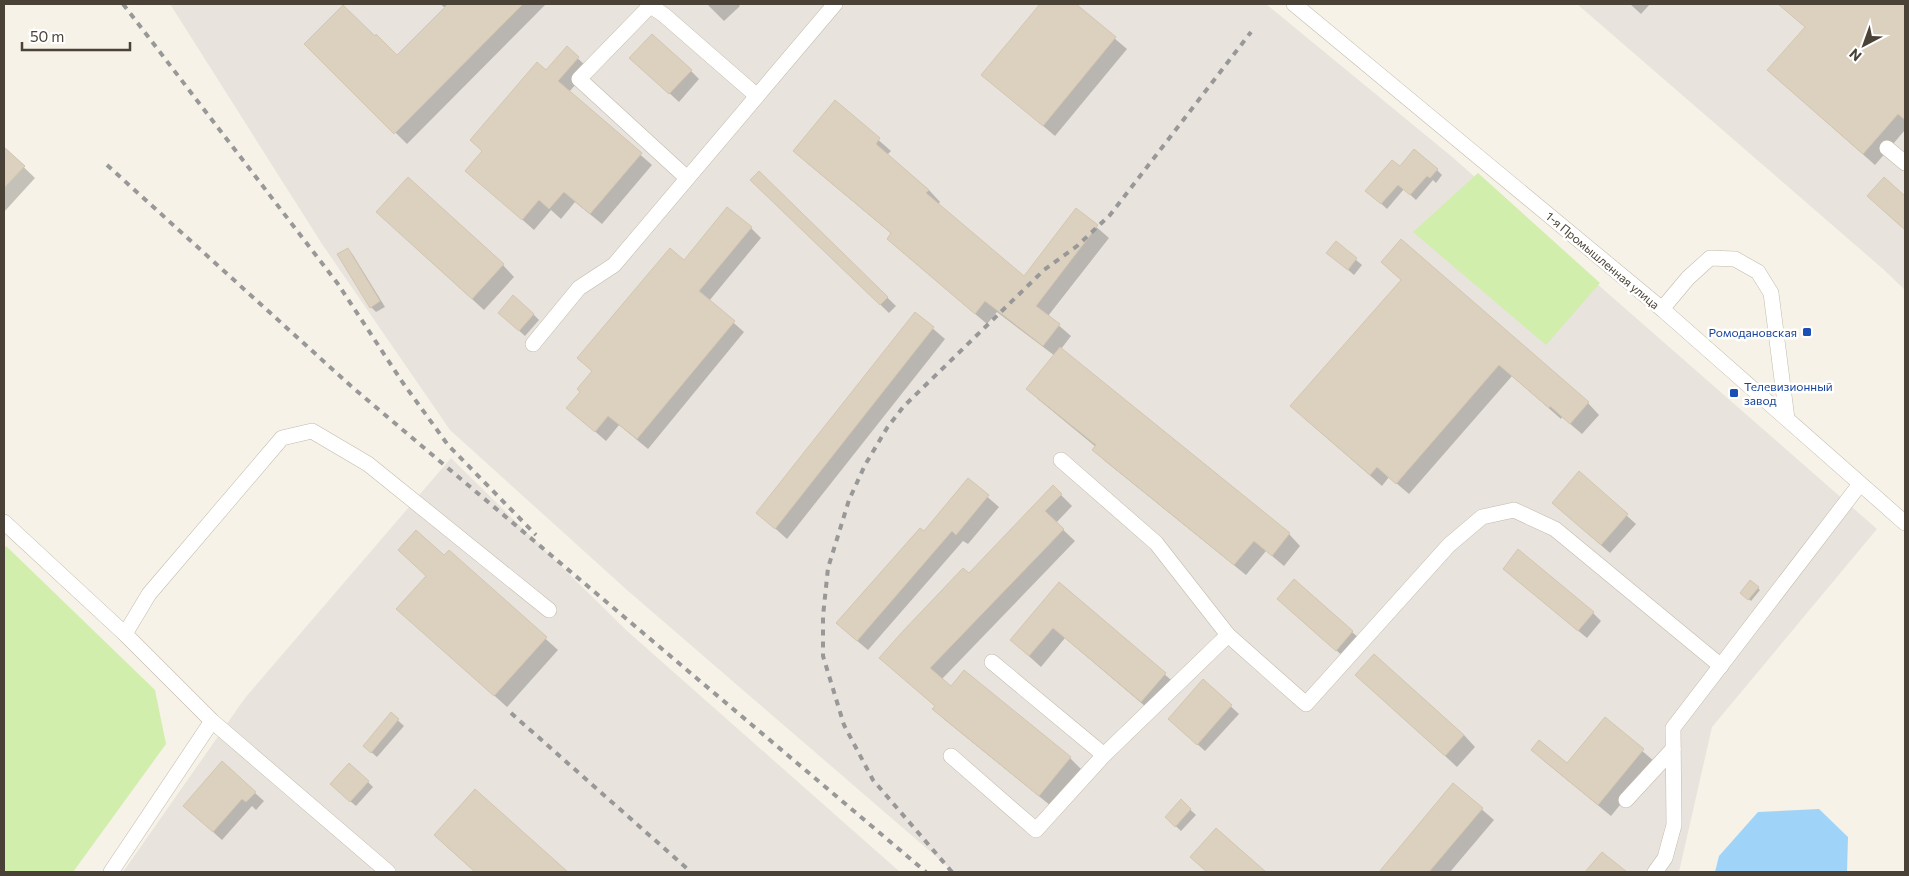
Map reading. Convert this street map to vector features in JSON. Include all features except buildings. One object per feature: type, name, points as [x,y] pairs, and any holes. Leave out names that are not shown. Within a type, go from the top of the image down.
[{"type":"street","points":[[533,344],[579,288],[614,265],[835,4]]},
{"type":"street","name":"1-я Промышленная улица","points":[[1294,4],[1662,310],[1905,524]]},
{"type":"street","points":[[687,178],[579,79],[649,5],[664,15],[757,96]]},
{"type":"street","points":[[1887,148],[1905,163]]},
{"type":"street","points":[[1662,310],[1688,278],[1710,258],[1735,259],[1758,272],[1771,293],[1787,419]]},
{"type":"street","points":[[126,634],[149,594],[282,438],[312,431],[368,464],[549,610]]},
{"type":"street","points":[[1061,460],[1156,542],[1228,635],[1306,704],[1450,545],[1482,516],[1514,510],[1555,529],[1721,666]]},
{"type":"street","points":[[1655,872],[1665,858],[1674,825],[1673,728],[1860,484]]},
{"type":"street","points":[[4,522],[126,634],[212,721],[388,872]]},
{"type":"street","points":[[951,756],[1036,830],[1104,756],[1228,635]]},
{"type":"street","points":[[992,662],[1104,756]]},
{"type":"street","points":[[111,872],[212,721]]},
{"type":"street","points":[[1626,800],[1674,749]]},
{"type":"shaded area","points":[[170,4],[1266,4],[1451,156],[1877,529],[1712,727],[1679,872],[954,872],[627,590],[450,430],[322,244]]},
{"type":"shaded area","points":[[1577,4],[1905,4],[1905,290],[1883,269]]},
{"type":"shaded area","points":[[451,458],[626,630],[900,872],[123,872],[245,698]]},
{"type":"green space","points":[[1478,173],[1600,283],[1546,345],[1413,232]]},
{"type":"green space","points":[[6,546],[155,690],[166,744],[73,872],[4,872],[4,549]]},
{"type":"water","points":[[1819,809],[1848,837],[1847,872],[1715,872],[1719,856],[1758,812]]},
{"type":"railway","points":[[123,4],[338,284],[403,383],[448,445],[536,535]]},
{"type":"railway","points":[[952,872],[873,780],[844,725],[823,656],[823,616],[828,568],[849,500],[865,465],[887,428],[904,406],[1044,270],[1077,246],[1110,215],[1251,32]]},
{"type":"railway","points":[[107,165],[352,387],[926,872]]},
{"type":"railway","points":[[511,713],[691,872]]},
{"type":"place","name":"Ромодановская","points":[[1807,332]]},
{"type":"place","name":"Телевизионный завод","points":[[1734,393]]}]
